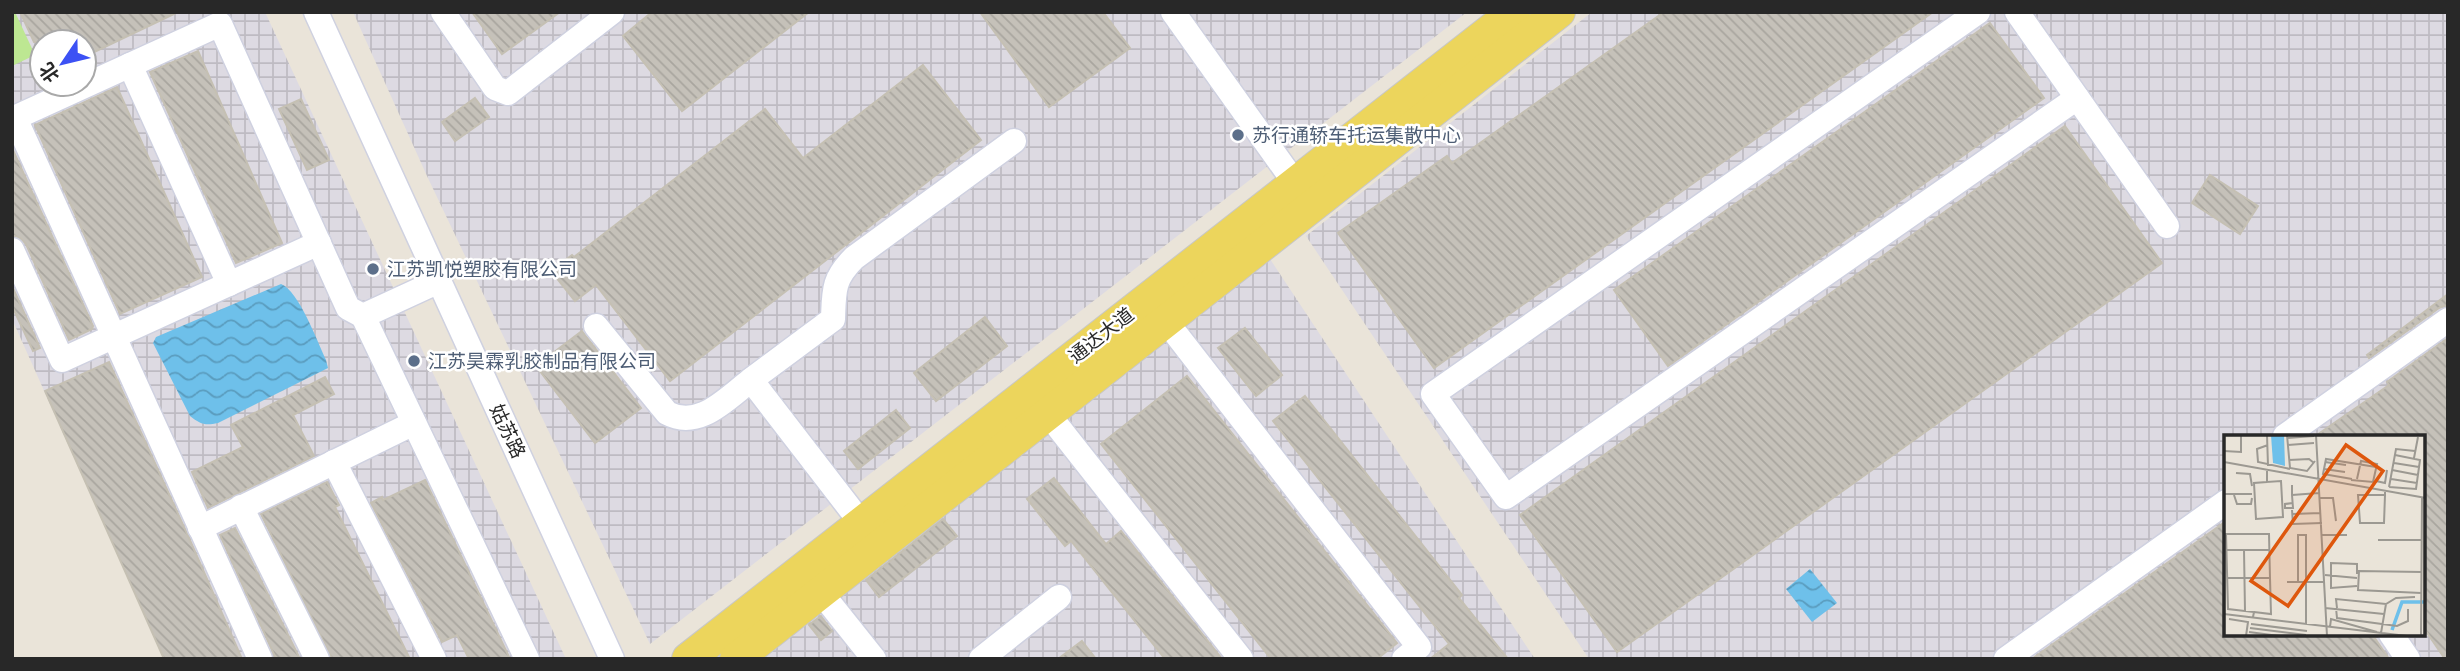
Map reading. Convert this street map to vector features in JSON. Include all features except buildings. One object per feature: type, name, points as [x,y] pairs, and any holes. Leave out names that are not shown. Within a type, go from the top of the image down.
[{"type":"main road","name":"通达大道","points":[[1304,195],[1514,12]]},
{"type":"main road","name":"通达大道","points":[[688,659],[812,581],[1304,195],[1559,12]]},
{"type":"main road","name":"通达大道","points":[[736,659],[812,581]]},
{"type":"street","name":"姑苏路","points":[[316,12],[612,659]]},
{"type":"street","points":[[443,12],[495,88],[508,93],[612,12]]},
{"type":"street","points":[[1173,12],[1304,195]]},
{"type":"street","points":[[1978,12],[1433,394],[1506,497],[2077,98]]},
{"type":"street","points":[[2017,12],[2167,226]]},
{"type":"street","points":[[260,659],[13,119],[220,24],[348,308],[363,316],[527,659]]},
{"type":"street","points":[[130,65],[229,284]]},
{"type":"street","points":[[596,326],[667,413],[677,418],[694,419],[705,415],[833,319],[833,296],[837,277],[854,258],[1014,141]]},
{"type":"street","points":[[12,250],[62,360],[319,243]]},
{"type":"street","points":[[363,316],[439,281]]},
{"type":"street","points":[[1157,310],[1419,647],[1404,659]]},
{"type":"street","points":[[2286,435],[2448,320]]},
{"type":"street","points":[[751,380],[870,535]]},
{"type":"street","points":[[1039,403],[1241,659]]},
{"type":"street","points":[[200,528],[414,423]]},
{"type":"street","points":[[334,462],[434,659]]},
{"type":"street","points":[[2006,659],[2224,503]]},
{"type":"street","points":[[242,507],[317,659]]},
{"type":"street","points":[[812,581],[874,659]]},
{"type":"street","points":[[981,659],[1059,597]]},
{"type":"street","points":[[2392,636],[2409,659]]},
{"type":"shaded area","points":[[12,12],[265,12],[566,659],[164,659],[12,319]]},
{"type":"shaded area","points":[[353,12],[1467,12],[650,644],[427,176]]},
{"type":"shaded area","points":[[1592,12],[2448,12],[2448,659],[1589,659],[1306,236]]},
{"type":"shaded area","points":[[1270,259],[1535,659],[759,659]]},
{"type":"green space","points":[[12,12],[15,12],[28,40],[28,58],[12,66]]},
{"type":"water","points":[[281,284],[288,288],[301,306],[328,368],[218,423],[206,424],[197,421],[190,416],[153,343],[156,337]]},
{"type":"water","points":[[1810,569],[1837,603],[1812,622],[1786,589]]},
{"type":"place","name":"苏行通轿车托运集散中心","points":[[1238,135]]},
{"type":"place","name":"江苏凯悦塑胶有限公司","points":[[373,269]]},
{"type":"place","name":"江苏昊霖乳胶制品有限公司","points":[[414,361]]}]
